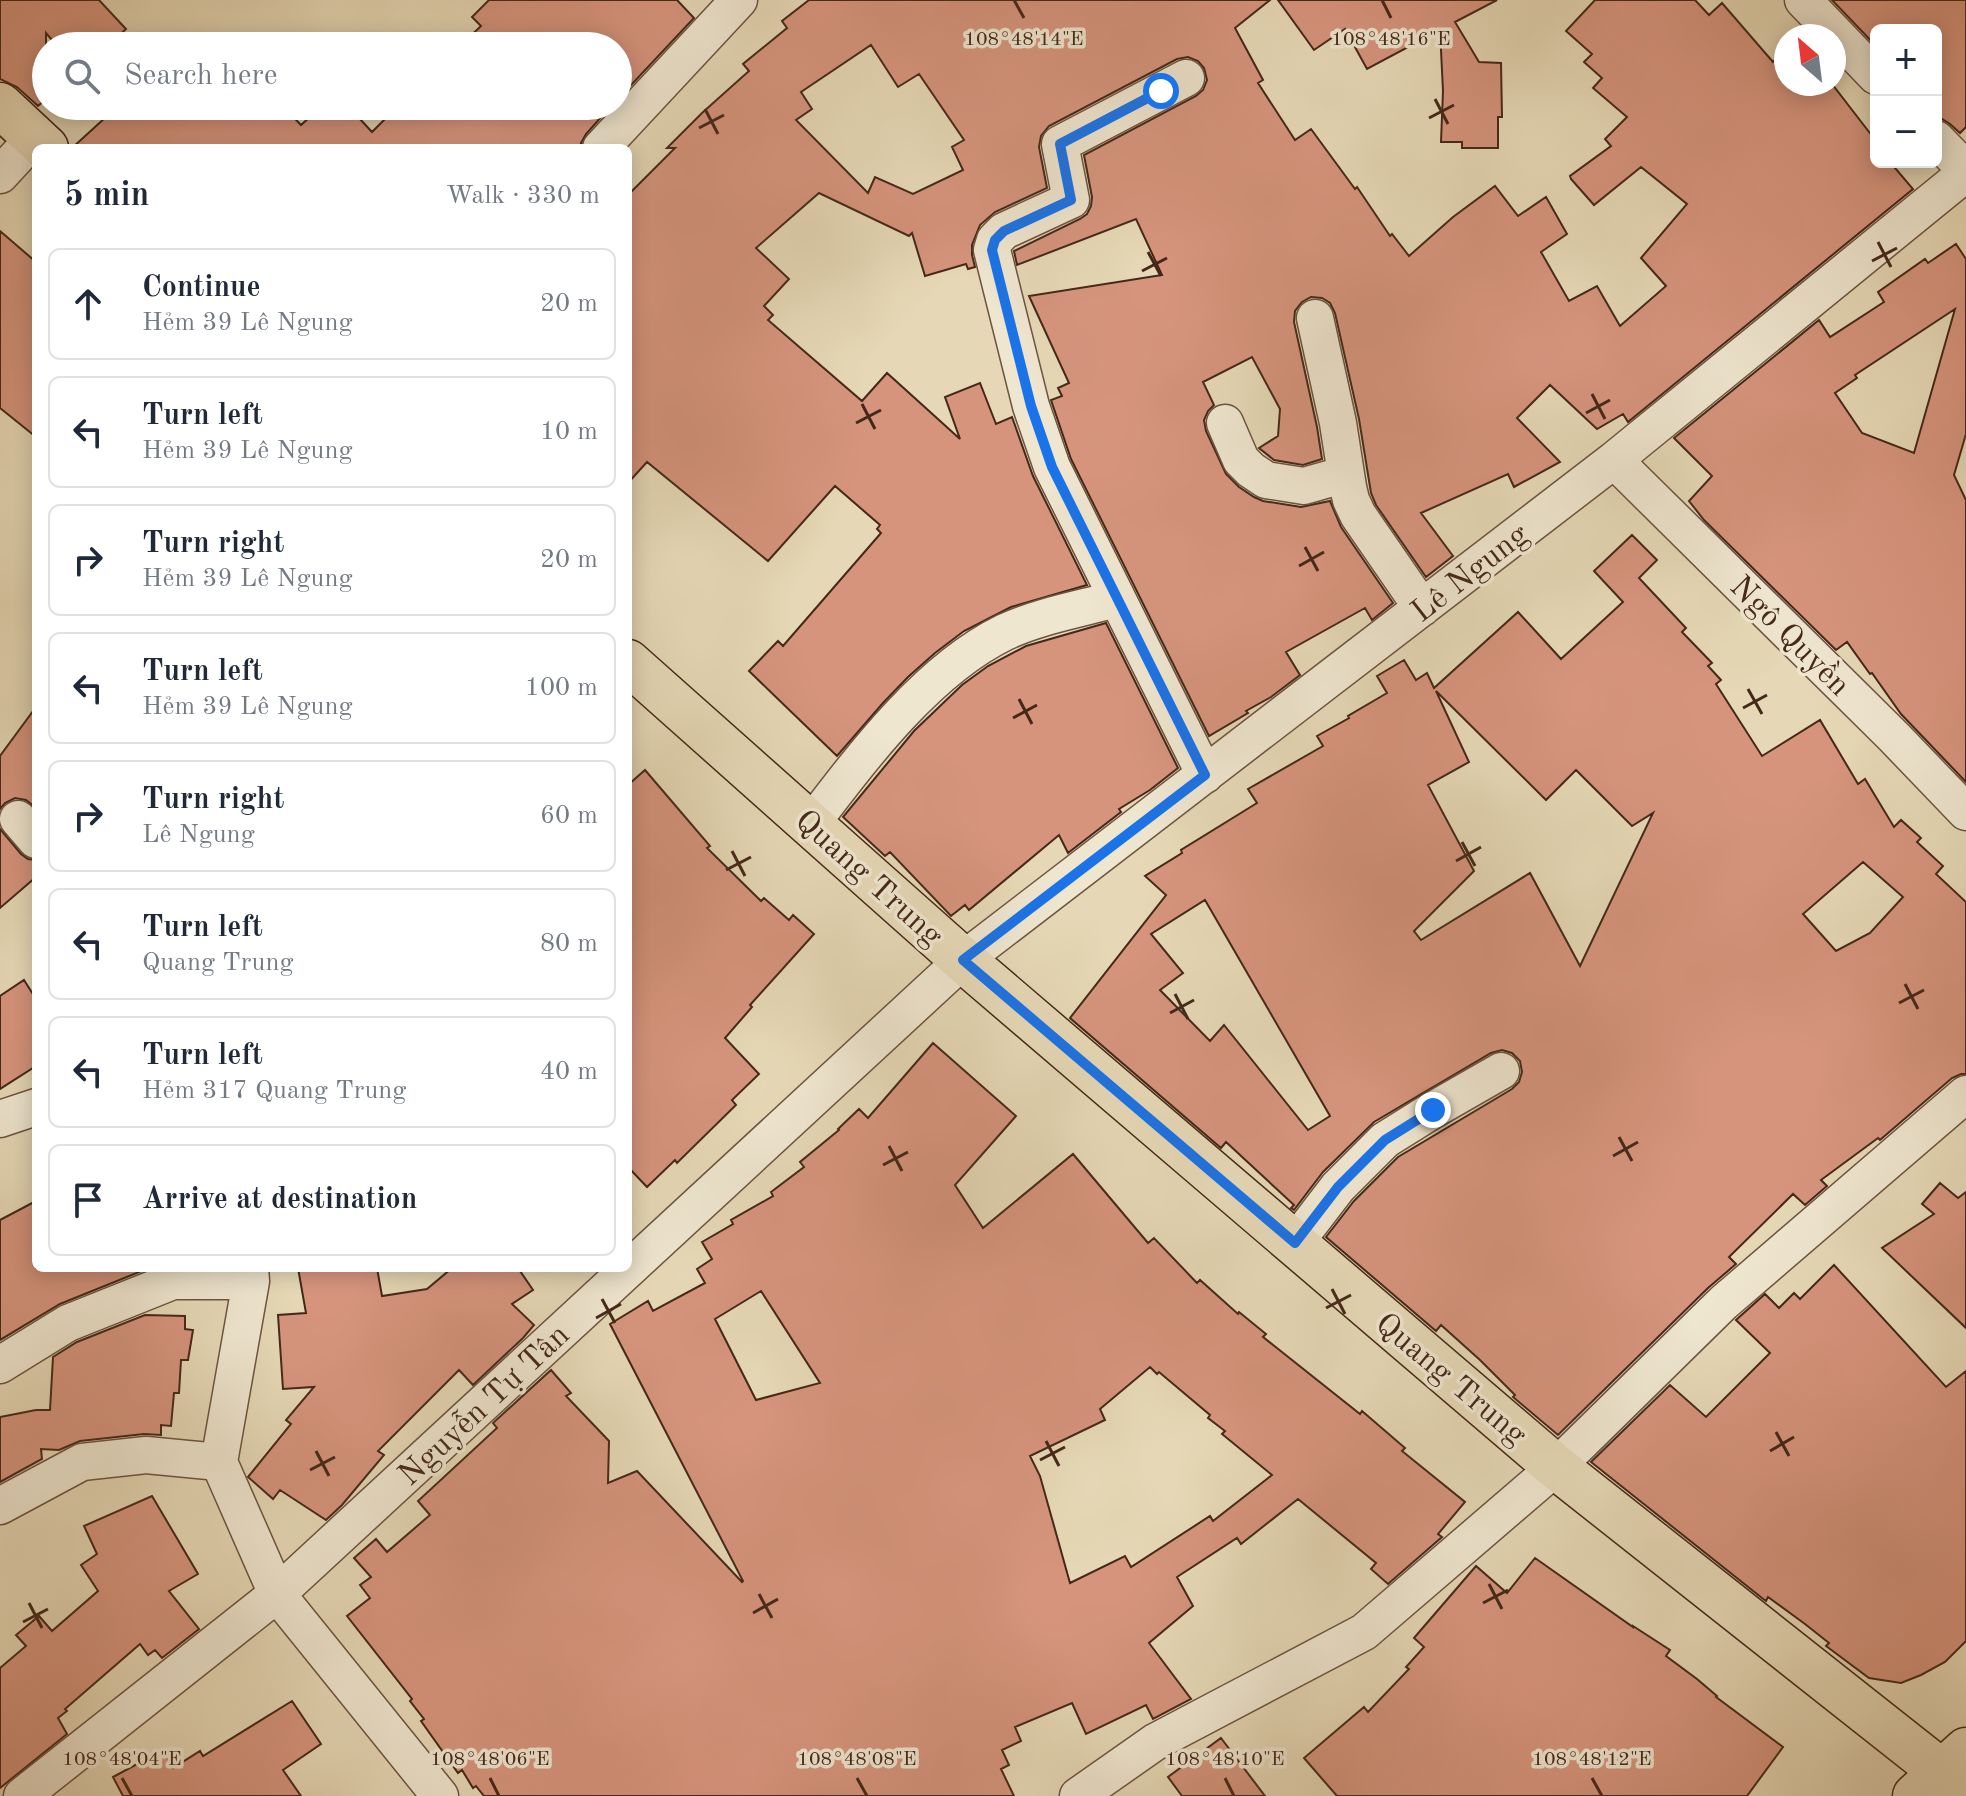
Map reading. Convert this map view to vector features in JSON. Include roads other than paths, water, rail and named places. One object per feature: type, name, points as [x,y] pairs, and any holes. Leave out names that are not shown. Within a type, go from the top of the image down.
[{"type":"main road","points":[[0,105],[40,143]]},
{"type":"main road","name":"Quang Trung","points":[[632,666],[963,960],[1556,1467],[1947,1777]]},
{"type":"street","points":[[632,115],[739,0]]},
{"type":"street","points":[[1803,0],[1870,70]]},
{"type":"street","points":[[1186,78],[1060,144],[1071,200],[1004,231],[995,240],[992,250],[1031,406],[1052,467],[1205,775]]},
{"type":"street","points":[[605,144],[627,120]]},
{"type":"street","points":[[1942,146],[1966,172]]},
{"type":"street","points":[[0,175],[32,149]]},
{"type":"street","name":"Lê Ngung","points":[[963,960],[1614,460],[1966,172]]},
{"type":"street","points":[[1315,318],[1351,500],[1422,608]]},
{"type":"street","points":[[1225,423],[1241,460],[1266,480],[1304,486],[1346,474]]},
{"type":"street","name":"Ngô Quyền","points":[[1614,460],[1966,812]]},
{"type":"street","points":[[811,824],[900,717],[943,674],[978,647],[1008,631],[1116,599]]},
{"type":"street","name":"Nguyễn Tự Tân","points":[[632,1266],[963,960]]},
{"type":"street","points":[[1295,1243],[1338,1187],[1385,1140],[1501,1071]]},
{"type":"street","points":[[1078,1796],[1155,1742],[1364,1632],[1556,1467],[1723,1303],[1966,1094]]},
{"type":"street","points":[[0,1119],[32,1108]]},
{"type":"street","name":"Nguyễn Tự Tân","points":[[22,1796],[277,1594],[625,1272]]},
{"type":"street","points":[[0,1365],[68,1323],[173,1281],[250,1274],[219,1462],[277,1594],[440,1796]]},
{"type":"street","points":[[0,1506],[82,1462],[146,1455],[219,1462]]}]
